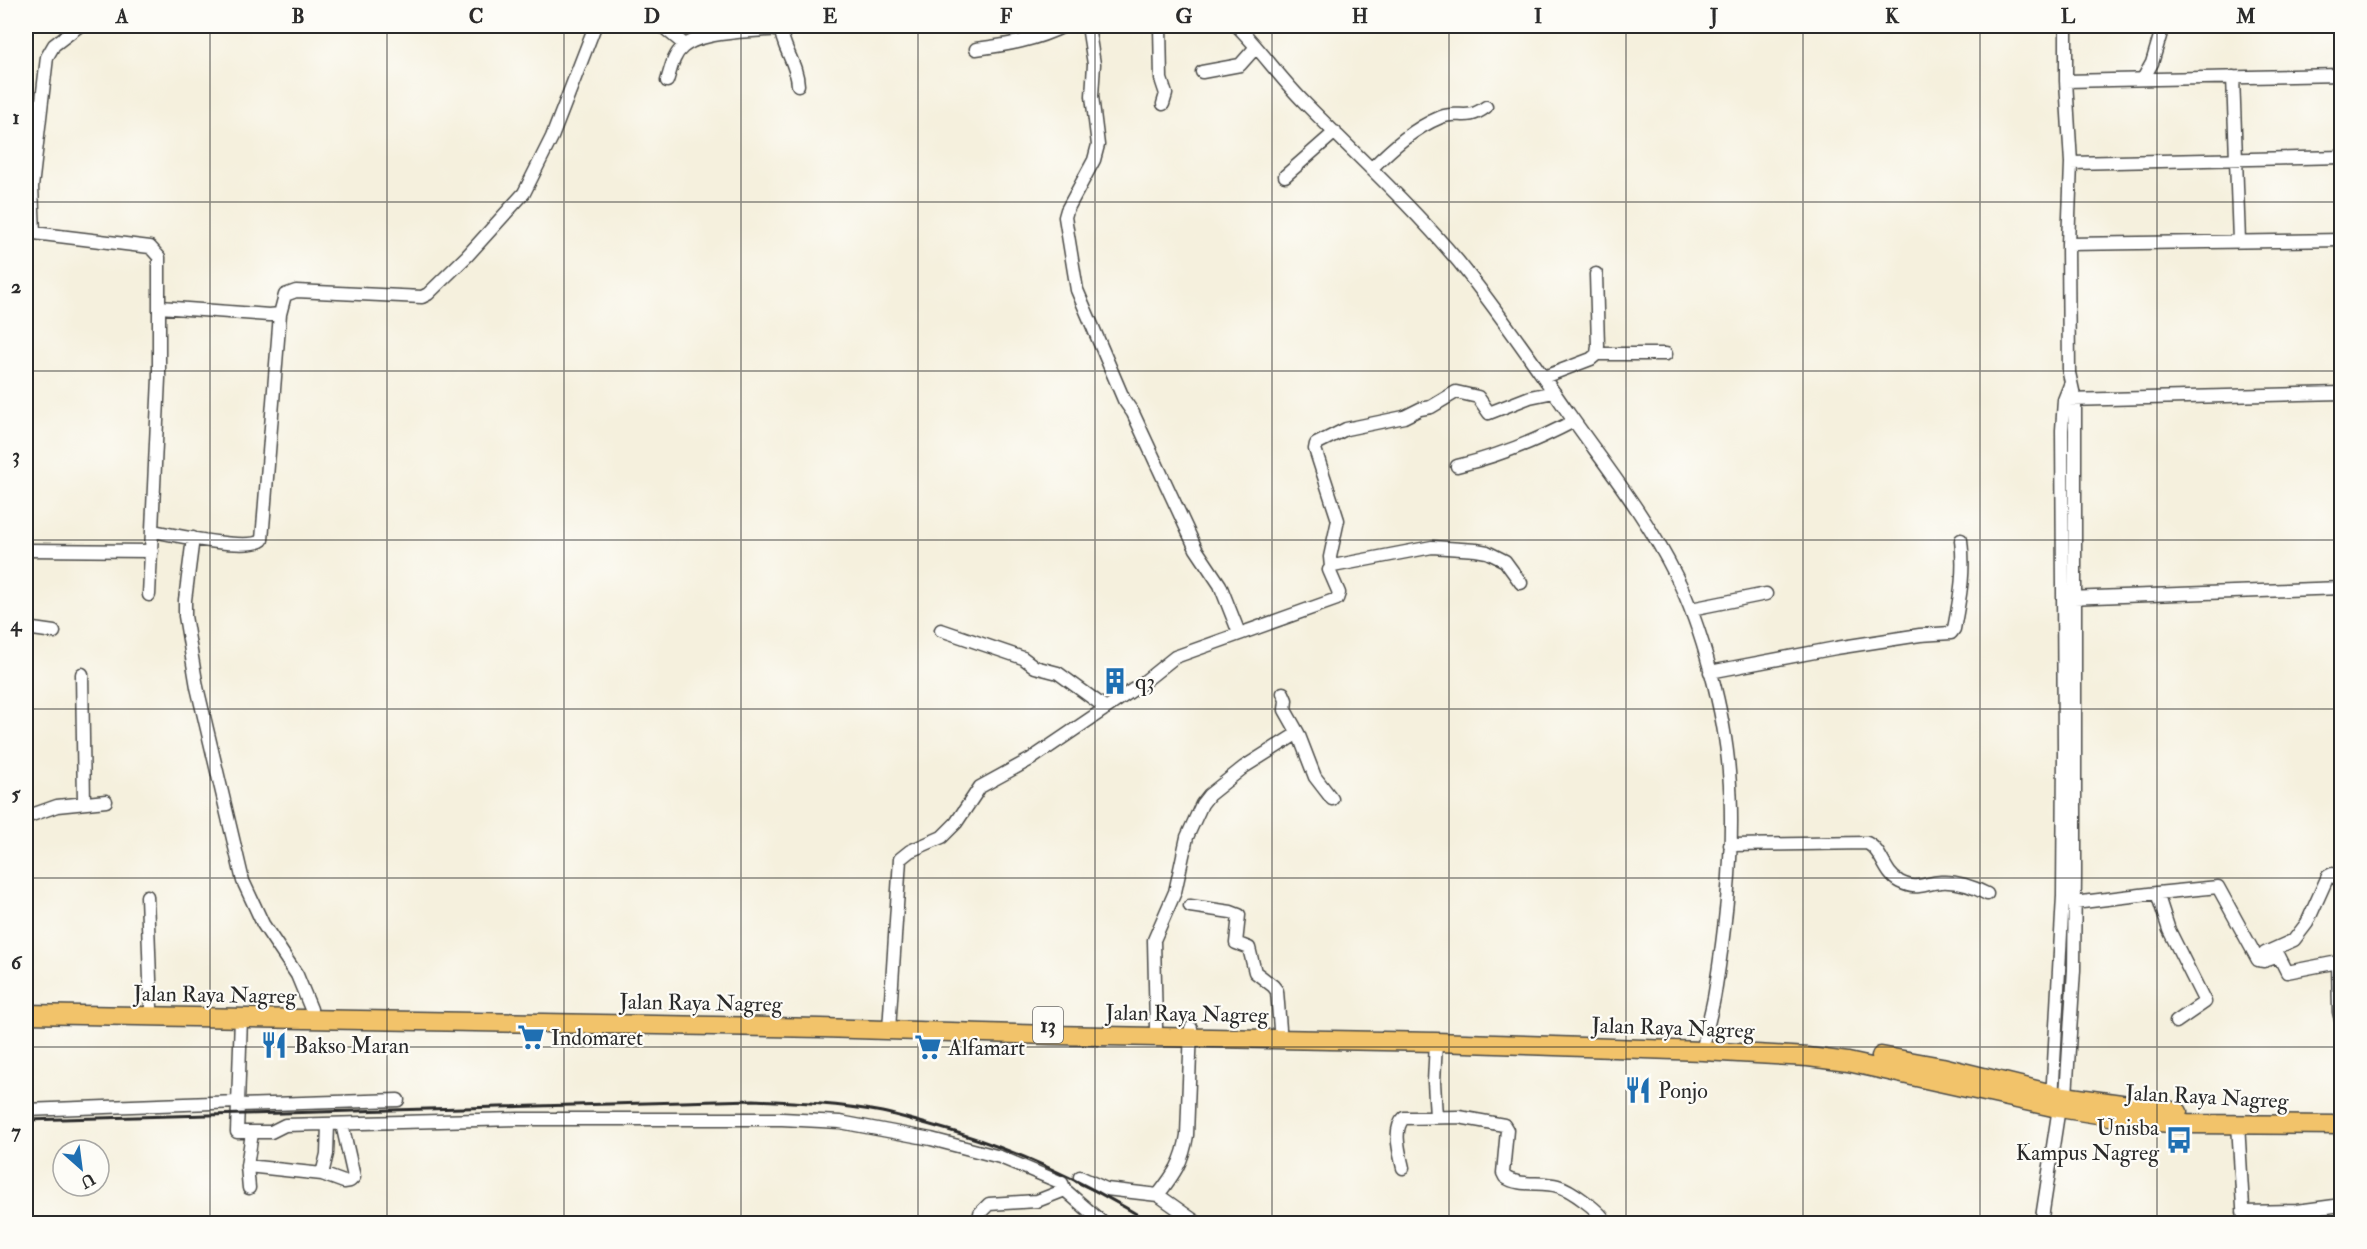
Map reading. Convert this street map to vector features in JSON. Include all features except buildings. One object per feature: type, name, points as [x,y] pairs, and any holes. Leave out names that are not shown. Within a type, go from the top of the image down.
[{"type":"highway","name":"Jalan Raya Nagreg","points":[[26,1005],[311,1009],[1191,1032],[1436,1042],[1704,1046]]},
{"type":"highway","name":"Jalan Raya Nagreg","points":[[26,1014],[1156,1027],[1191,1032],[1280,1029],[1704,1046],[1848,1062],[2142,1121],[2342,1125]]},
{"type":"highway","name":"Jalan Raya Nagreg","points":[[2058,1104],[2182,1113],[2342,1116]]},
{"type":"street","points":[[79,26],[54,45],[47,57],[32,187],[30,233],[150,247],[159,257],[160,307],[149,595]]},
{"type":"street","points":[[153,531],[255,545],[264,537],[283,298],[296,291],[422,297],[433,291],[524,193],[552,137],[595,26]]},
{"type":"street","points":[[662,26],[685,45]]},
{"type":"street","points":[[975,49],[1014,44],[1043,30],[1064,26]]},
{"type":"street","points":[[1088,26],[1094,64],[1092,96],[1098,145],[1094,160],[1065,213],[1077,290],[1124,400],[1133,413],[1196,549],[1220,585],[1239,633]]},
{"type":"street","points":[[1160,26],[1161,79],[1166,94],[1163,104]]},
{"type":"street","points":[[1237,26],[1293,91],[1372,168],[1458,262],[1544,377],[1637,509],[1675,574],[1691,609],[1710,672],[1729,768],[1730,845],[1720,956],[1704,1046]]},
{"type":"street","points":[[2041,1224],[2058,1104],[2068,921],[2070,385],[2068,244],[2071,163],[2066,81],[2066,26]]},
{"type":"street","points":[[2143,79],[2151,63],[2163,26]]},
{"type":"street","points":[[667,81],[675,56],[685,45],[699,38],[737,29],[781,27],[785,47],[795,67],[798,85]]},
{"type":"street","points":[[1202,72],[1240,65],[1257,47]]},
{"type":"street","points":[[2066,81],[2342,75]]},
{"type":"street","points":[[2233,77],[2238,241]]},
{"type":"street","points":[[1372,168],[1396,144],[1431,122],[1444,116],[1473,115],[1486,107]]},
{"type":"street","points":[[1286,176],[1335,132]]},
{"type":"street","points":[[2071,163],[2342,157]]},
{"type":"street","points":[[2068,244],[2342,240]]},
{"type":"street","points":[[1596,274],[1597,354]]},
{"type":"street","points":[[160,307],[280,314]]},
{"type":"street","points":[[1544,377],[1591,359],[1597,354],[1666,354]]},
{"type":"street","points":[[890,1025],[900,859],[910,851],[942,837],[956,823],[980,787],[1031,759],[1140,685],[1175,657],[1337,599],[1339,595],[1330,573],[1330,557],[1338,520],[1315,449],[1316,444],[1346,429],[1404,417],[1420,409],[1431,407],[1456,392],[1478,397],[1489,413],[1530,397],[1554,392]]},
{"type":"street","points":[[2069,400],[2342,393]]},
{"type":"street","points":[[1457,466],[1511,451],[1574,421]]},
{"type":"street","points":[[193,538],[185,600],[186,616],[197,687],[243,881],[263,924],[297,975],[311,1009]]},
{"type":"street","points":[[1710,672],[1836,648],[1920,635],[1951,633],[1954,629],[1963,579],[1964,562],[1961,540]]},
{"type":"street","points":[[1331,567],[1432,547],[1457,548],[1482,551],[1505,561],[1521,583]]},
{"type":"street","points":[[26,550],[152,551]]},
{"type":"street","points":[[2069,598],[2342,588]]},
{"type":"street","points":[[1691,609],[1766,594]]},
{"type":"street","points":[[2068,921],[2074,903],[2069,598]]},
{"type":"street","points":[[26,628],[54,632]]},
{"type":"street","points":[[941,630],[1023,658],[1035,667],[1058,673],[1106,708]]},
{"type":"street","points":[[82,675],[84,802]]},
{"type":"street","points":[[1283,693],[1286,700],[1285,710],[1298,733],[1315,777],[1332,799]]},
{"type":"street","points":[[1156,1027],[1154,940],[1175,892],[1187,837],[1202,804],[1209,795],[1244,767],[1298,733]]},
{"type":"street","points":[[26,817],[57,806],[106,801]]},
{"type":"street","points":[[1730,845],[1867,843],[1875,849],[1887,871],[1899,882],[1919,887],[1944,882],[1978,889],[1987,894]]},
{"type":"street","points":[[2256,958],[2294,940],[2307,923],[2328,876],[2332,874],[2342,883]]},
{"type":"street","points":[[2074,903],[2218,887],[2256,958],[2264,961],[2279,956],[2286,970],[2291,972],[2338,962],[2339,1012],[2342,1024]]},
{"type":"street","points":[[2157,893],[2166,923],[2205,1002],[2176,1022]]},
{"type":"street","points":[[147,896],[151,1007]]},
{"type":"street","points":[[1190,906],[1231,912],[1240,916],[1236,943],[1249,948],[1255,972],[1276,989],[1280,1029]]},
{"type":"street","points":[[240,1018],[237,1132],[271,1132],[285,1125],[518,1119],[817,1120],[931,1139],[1000,1157],[1062,1183],[1065,1190],[1104,1224]]},
{"type":"street","points":[[1158,1195],[1180,1166],[1185,1152],[1191,1032]]},
{"type":"street","points":[[1436,1042],[1434,1082],[1436,1115]]},
{"type":"street","points":[[26,1110],[398,1100]]},
{"type":"street","points":[[1403,1168],[1398,1142],[1400,1121],[1406,1118],[1436,1115],[1504,1125],[1506,1130],[1503,1173],[1507,1179],[1562,1187],[1600,1213],[1607,1224]]},
{"type":"street","points":[[247,1166],[322,1174],[344,1182],[352,1180],[354,1172],[342,1124]]},
{"type":"street","points":[[2238,1124],[2244,1218],[2342,1205]]},
{"type":"street","points":[[322,1174],[327,1154],[328,1125]]},
{"type":"street","points":[[249,1188],[247,1166],[252,1132]]},
{"type":"street","points":[[1080,1177],[1106,1189],[1158,1195],[1199,1224]]},
{"type":"street","points":[[980,1224],[982,1208],[988,1204],[1037,1201],[1065,1190]]},
{"type":"railway","points":[[26,1120],[754,1100],[834,1105],[893,1115],[957,1133],[1015,1153],[1071,1178],[1153,1224]]},
{"type":"place","name":"q3","points":[[1115,681]]},
{"type":"place","name":"Indomaret","points":[[531,1037]]},
{"type":"place","name":"Bakso Maran","points":[[274,1045]]},
{"type":"place","name":"Alfamart","points":[[928,1047]]},
{"type":"place","name":"Ponjo","points":[[1638,1090]]},
{"type":"place","name":"Unisba Kampus Nagreg","points":[[2179,1140]]}]
